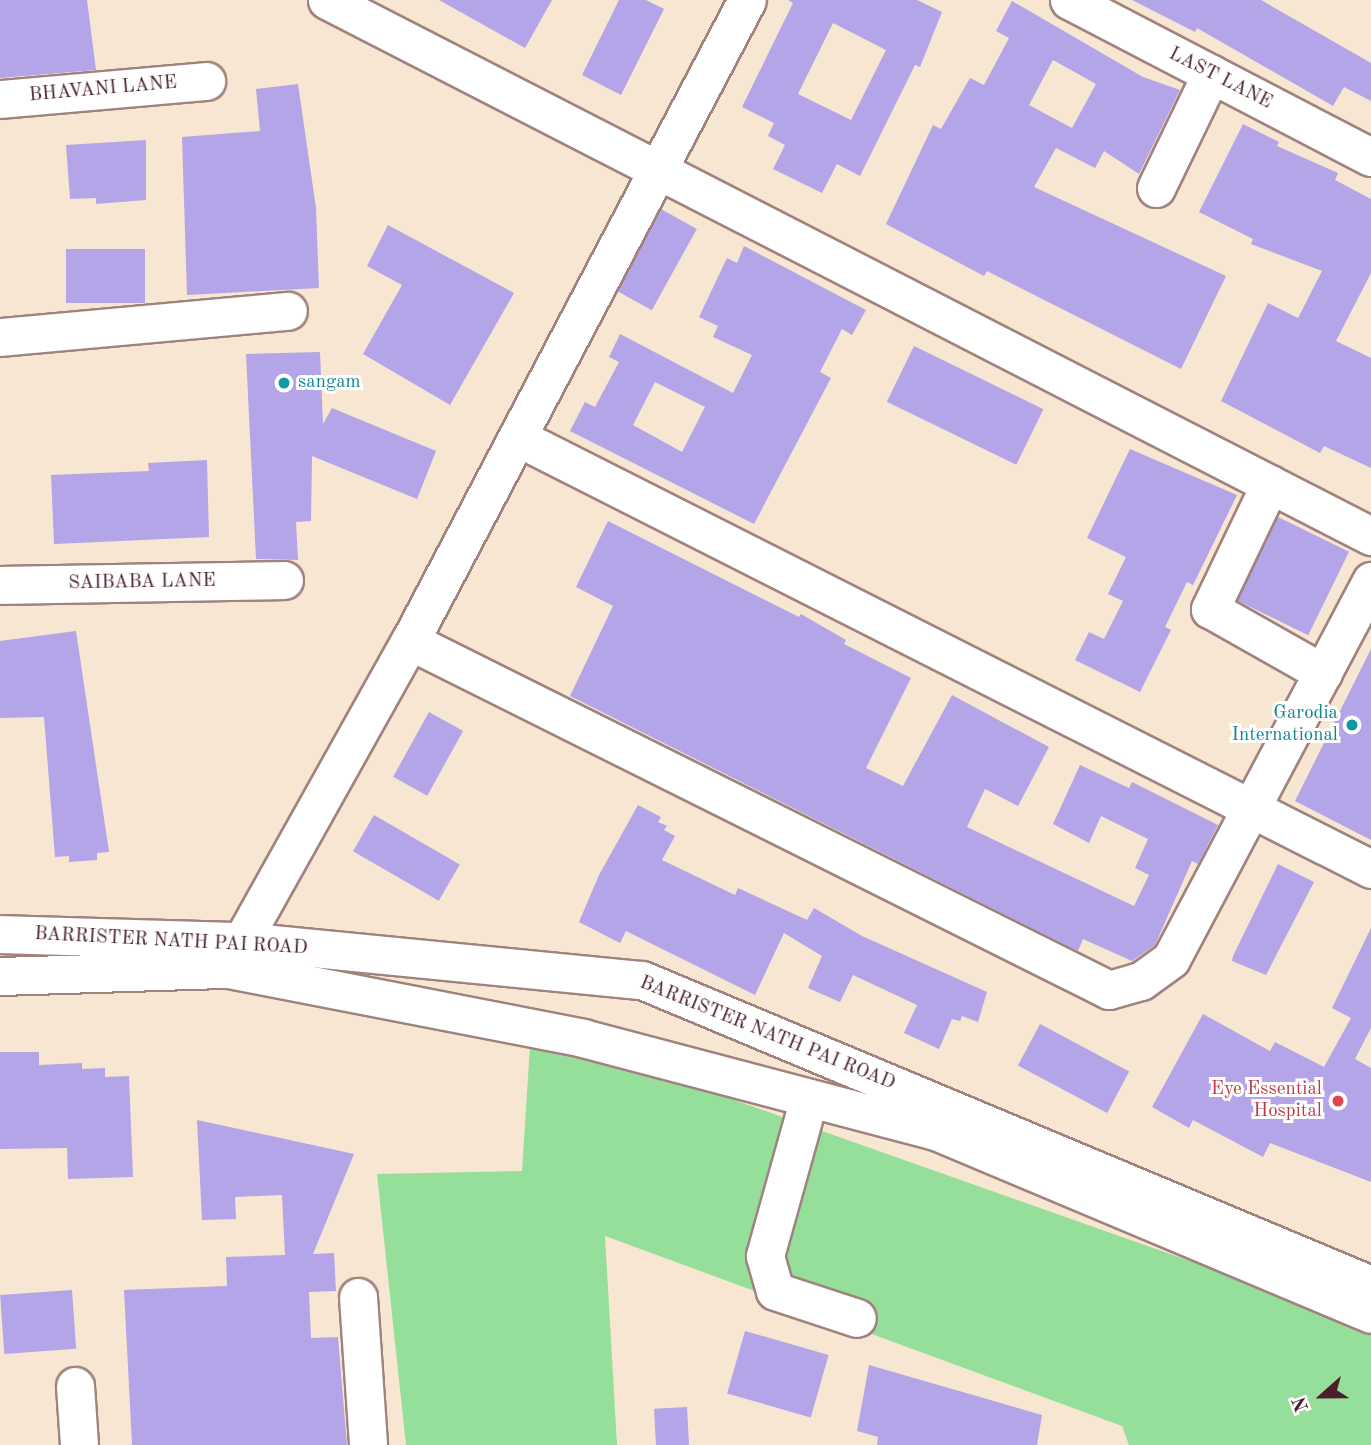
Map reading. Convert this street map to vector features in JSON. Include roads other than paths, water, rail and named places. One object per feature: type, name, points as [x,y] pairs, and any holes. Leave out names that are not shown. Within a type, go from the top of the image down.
[{"type":"street","points":[[327,0],[659,167],[1371,536]]},
{"type":"street","points":[[239,956],[410,641],[747,0]]},
{"type":"street","name":"LAST LANE","points":[[1069,0],[1371,157]]},
{"type":"street","points":[[1156,188],[1211,74]]},
{"type":"street","name":"BHAVANI LANE","points":[[0,99],[206,81]]},
{"type":"street","points":[[0,337],[288,311]]},
{"type":"street","points":[[517,437],[1371,869]]},
{"type":"street","points":[[1270,484],[1210,609],[1323,673]]},
{"type":"street","name":"SAIBABA LANE","points":[[0,585],[284,580]]},
{"type":"street","points":[[410,641],[1109,990],[1140,981],[1171,958],[1253,810],[1371,581]]},
{"type":"street","name":"BARRISTER NATH PAI ROAD","points":[[0,934],[239,956],[642,980],[1371,1285]]},
{"type":"street","points":[[0,976],[239,956],[583,1038],[936,1131],[1371,1314]]},
{"type":"street","points":[[809,1098],[765,1256],[775,1291],[857,1318]]},
{"type":"street","points":[[358,1297],[368,1445]]},
{"type":"street","points":[[75,1386],[79,1445]]},
{"type":"place","name":"sangam","points":[[284,383]]},
{"type":"place","name":"Garodia International","points":[[1352,725]]},
{"type":"place","name":"Eye Essential Hospital","points":[[1338,1101]]}]
